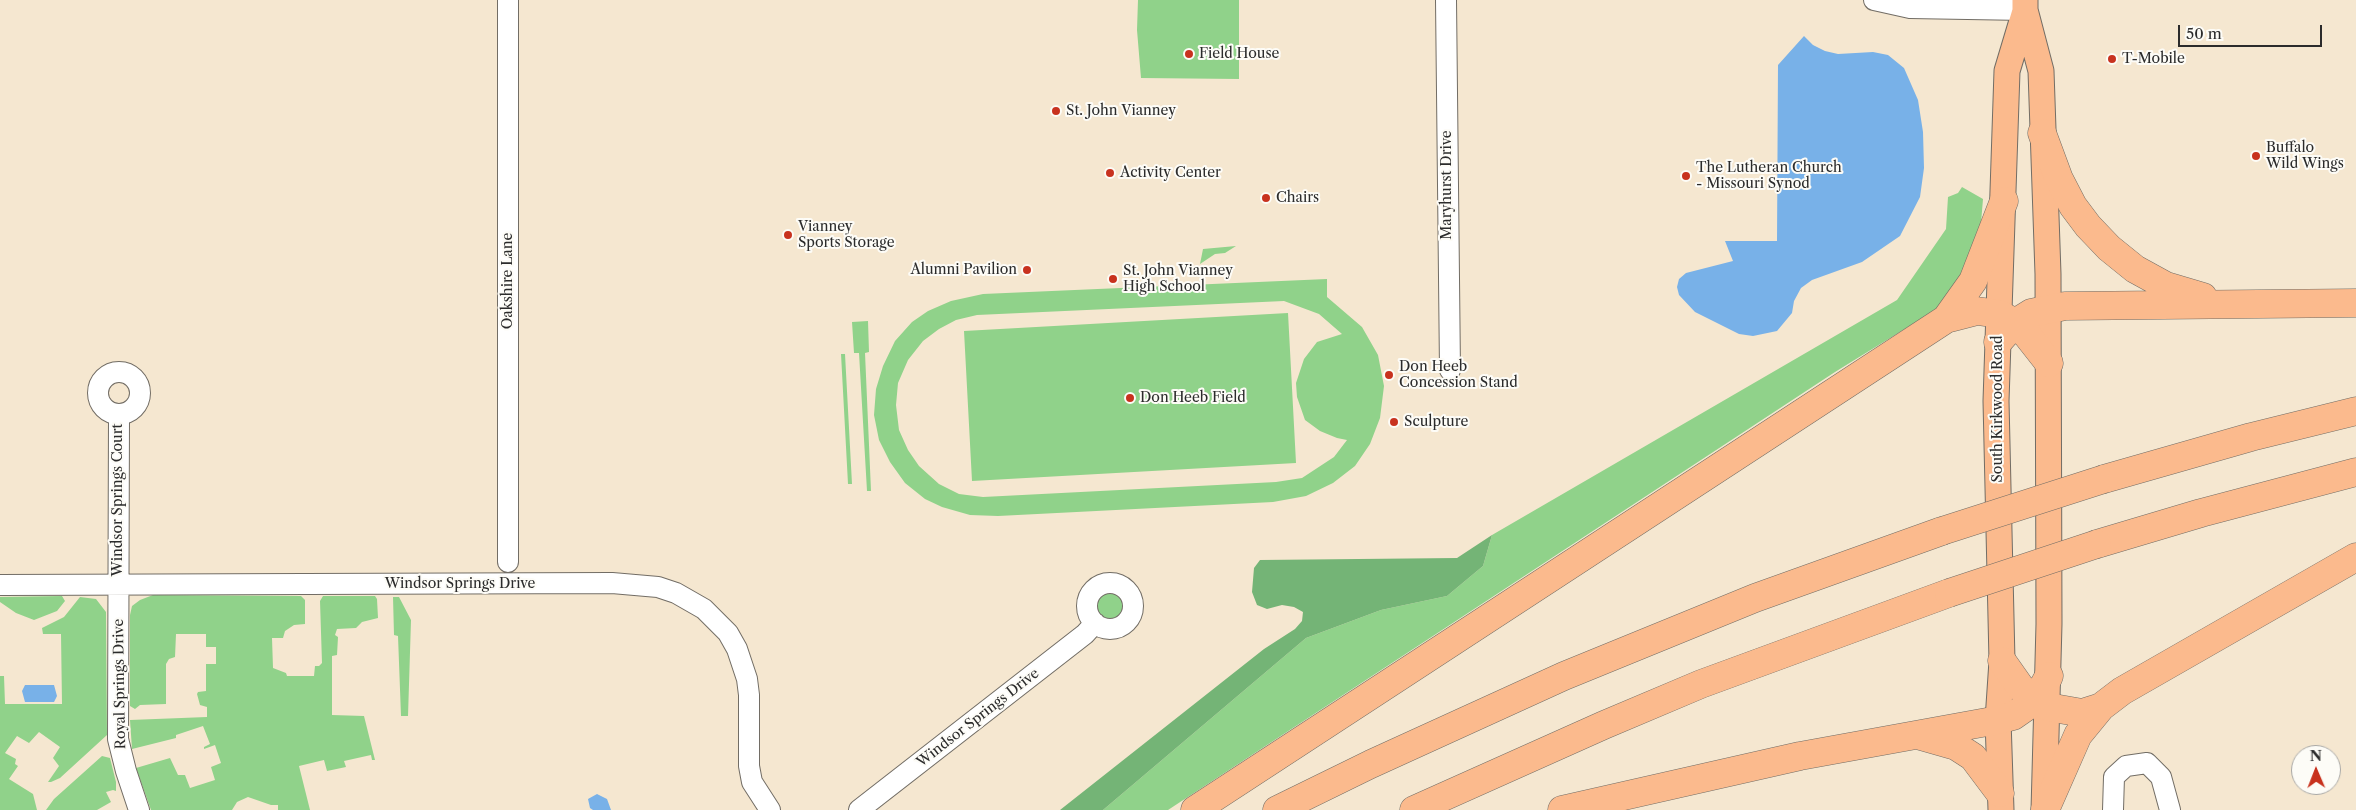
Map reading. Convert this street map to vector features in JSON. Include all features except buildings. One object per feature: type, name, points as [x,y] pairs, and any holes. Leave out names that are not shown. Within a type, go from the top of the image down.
[{"type":"highway","points":[[2042,133],[2059,179],[2073,206],[2088,226],[2109,248],[2135,269],[2166,286],[2228,305]]},
{"type":"highway","points":[[1946,319],[1973,281],[2004,201]]},
{"type":"highway","points":[[2004,327],[2031,313],[2048,308],[2356,303]]},
{"type":"highway","points":[[1195,810],[1946,319],[1977,311],[2004,327],[2027,335],[2049,363]]},
{"type":"highway","points":[[1277,810],[1370,764],[1564,676],[1755,598],[1942,531],[2104,479],[2251,437],[2356,411]]},
{"type":"highway","points":[[1414,810],[1604,724],[1701,684],[1948,593],[2097,544],[2201,513],[2356,472]]},
{"type":"highway","points":[[2045,810],[2078,735],[2101,707],[2122,691],[2356,557]]},
{"type":"highway","points":[[2002,660],[2020,688],[2042,704],[2082,713],[2101,707]]},
{"type":"highway","points":[[2042,704],[2049,676]]},
{"type":"highway","points":[[1562,810],[1708,776],[1912,734],[1998,720],[2042,704]]},
{"type":"highway","points":[[1912,734],[1956,746],[1974,757],[2000,802]]},
{"type":"main road","points":[[2025,5],[2041,71],[2049,363],[2049,676]]},
{"type":"main road","name":"South Kirkwood Road","points":[[2000,802],[1998,720],[2002,660],[1996,401],[2004,327],[2007,71],[2025,5]]},
{"type":"main road","points":[[2042,704],[2045,810]]},
{"type":"street","name":"Oakshire Lane","points":[[508,0],[508,562]]},
{"type":"street","name":"Maryhurst Drive","points":[[1446,0],[1450,370]]},
{"type":"street","points":[[1874,0],[1910,8],[2025,5]]},
{"type":"street","name":"Windsor Springs Court","points":[[118,415],[118,585]]},
{"type":"street","name":"Windsor Springs Drive","points":[[0,585],[612,583],[658,587],[676,592],[704,609],[728,633],[737,649],[747,679],[749,694],[749,748],[752,782],[764,807]]},
{"type":"street","name":"Royal Springs Drive","points":[[118,585],[118,739],[134,808]]},
{"type":"street","name":"Windsor Springs Drive","points":[[859,810],[1085,634],[1095,624]]},
{"type":"street","points":[[2113,810],[2114,777],[2126,766],[2148,764],[2161,777],[2170,810]]},
{"type":"green space","name":"Field House","points":[[1138,0],[1239,0],[1239,79],[1141,78],[1137,30]]},
{"type":"green space","points":[[1962,187],[1983,199],[1980,235],[1950,301],[1835,372],[1168,810],[1103,810],[1306,638],[1381,610],[1447,596],[1483,566],[1492,535],[1897,300],[1946,229],[1948,197],[1958,193]]},
{"type":"green space","points":[[1236,246],[1225,253],[1215,254],[1200,264],[1203,249]]},
{"type":"green space","points":[[1327,279],[1327,297],[1362,327],[1378,355],[1384,386],[1380,418],[1370,444],[1355,466],[1333,483],[1306,496],[1273,502],[998,516],[970,515],[942,507],[925,499],[905,483],[890,462],[879,440],[874,415],[876,389],[883,366],[895,341],[912,322],[928,311],[951,301],[983,294]],"holes":[[[1284,301],[1319,314],[1342,334],[1317,342],[1304,359],[1296,383],[1297,397],[1305,420],[1320,431],[1347,440],[1334,457],[1302,478],[1276,482],[983,497],[959,494],[939,484],[919,466],[908,450],[899,430],[896,405],[898,383],[908,360],[923,341],[939,329],[956,320],[977,315]]]},
{"type":"green space","name":"Don Heeb Field","points":[[1288,313],[1296,463],[972,481],[964,331]]},
{"type":"green space","points":[[868,321],[869,352],[865,353],[871,491],[867,491],[859,353],[854,353],[852,322]]},
{"type":"green space","points":[[841,354],[845,354],[852,484],[848,484]]},
{"type":"green space","points":[[1492,535],[1483,566],[1447,596],[1381,610],[1306,638],[1103,810],[1060,810],[1264,649],[1295,629],[1302,621],[1303,612],[1294,607],[1282,605],[1267,609],[1257,605],[1252,592],[1254,568],[1260,560],[1457,558]]},
{"type":"green space","points":[[1109,591],[1115,592],[1123,600],[1123,612],[1115,620],[1109,621],[1103,620],[1095,612],[1094,606],[1095,600],[1103,592]]},
{"type":"green space","points":[[153,595],[301,596],[305,600],[305,624],[294,625],[285,631],[283,638],[272,638],[273,668],[286,673],[287,676],[314,676],[315,666],[319,666],[322,663],[320,601],[323,596],[375,596],[377,599],[378,618],[362,622],[356,628],[337,629],[335,635],[338,637],[337,655],[332,656],[332,715],[364,716],[375,760],[372,760],[371,755],[344,761],[346,767],[327,771],[324,760],[299,766],[310,810],[278,810],[278,805],[271,805],[248,797],[237,802],[232,810],[151,810],[136,768],[170,758],[178,775],[185,775],[190,788],[215,780],[211,767],[221,763],[215,745],[204,749],[204,747],[210,744],[203,726],[176,735],[176,738],[132,749],[130,720],[207,717],[207,707],[200,705],[197,694],[198,692],[206,691],[206,664],[216,664],[216,647],[206,647],[206,634],[176,634],[175,657],[169,659],[166,664],[166,704],[140,705],[135,709],[130,706],[130,615],[132,606],[140,600]]},
{"type":"green space","points":[[62,596],[65,601],[57,611],[34,620],[16,613],[0,602],[0,597]]},
{"type":"green space","points":[[80,597],[96,599],[106,612],[107,735],[60,778],[51,782],[48,782],[59,766],[53,758],[60,747],[39,732],[29,743],[17,736],[5,753],[16,759],[15,764],[18,766],[9,779],[33,794],[37,810],[0,810],[0,676],[4,676],[5,704],[62,704],[61,634],[43,634],[42,628],[64,617]]},
{"type":"green space","points":[[393,597],[399,597],[411,620],[408,716],[401,716],[398,636],[394,635]]},
{"type":"green space","points":[[102,756],[110,758],[116,782],[116,791],[106,792],[111,802],[97,810],[46,810],[54,799]]},
{"type":"water","points":[[1804,36],[1813,45],[1825,51],[1838,54],[1873,52],[1888,55],[1904,68],[1918,100],[1923,132],[1924,168],[1920,197],[1900,236],[1862,262],[1812,280],[1801,288],[1794,301],[1792,313],[1777,331],[1753,336],[1739,334],[1695,312],[1679,295],[1677,287],[1679,279],[1686,273],[1733,261],[1725,241],[1777,241],[1778,65]]},
{"type":"water","points":[[25,685],[54,685],[57,696],[54,702],[25,702],[22,691]]},
{"type":"water","points":[[597,794],[607,799],[611,810],[593,810],[590,808],[588,799]]},
{"type":"place","name":"Field House","points":[[1189,54]]},
{"type":"place","name":"T-Mobile","points":[[2112,59]]},
{"type":"place","name":"St. John Vianney","points":[[1056,111]]},
{"type":"place","name":"Buffalo Wild Wings","points":[[2256,156]]},
{"type":"place","name":"Activity Center","points":[[1110,173]]},
{"type":"place","name":"The Lutheran Church - Missouri Synod","points":[[1686,176]]},
{"type":"place","name":"Chairs","points":[[1266,198]]},
{"type":"place","name":"Vianney Sports Storage","points":[[788,235]]},
{"type":"place","name":"Alumni Pavilion","points":[[1027,270]]},
{"type":"place","name":"St. John Vianney High School","points":[[1113,279]]},
{"type":"place","name":"Don Heeb Concession Stand","points":[[1389,375]]},
{"type":"place","name":"Don Heeb Field","points":[[1130,398]]},
{"type":"place","name":"Sculpture","points":[[1394,422]]}]
